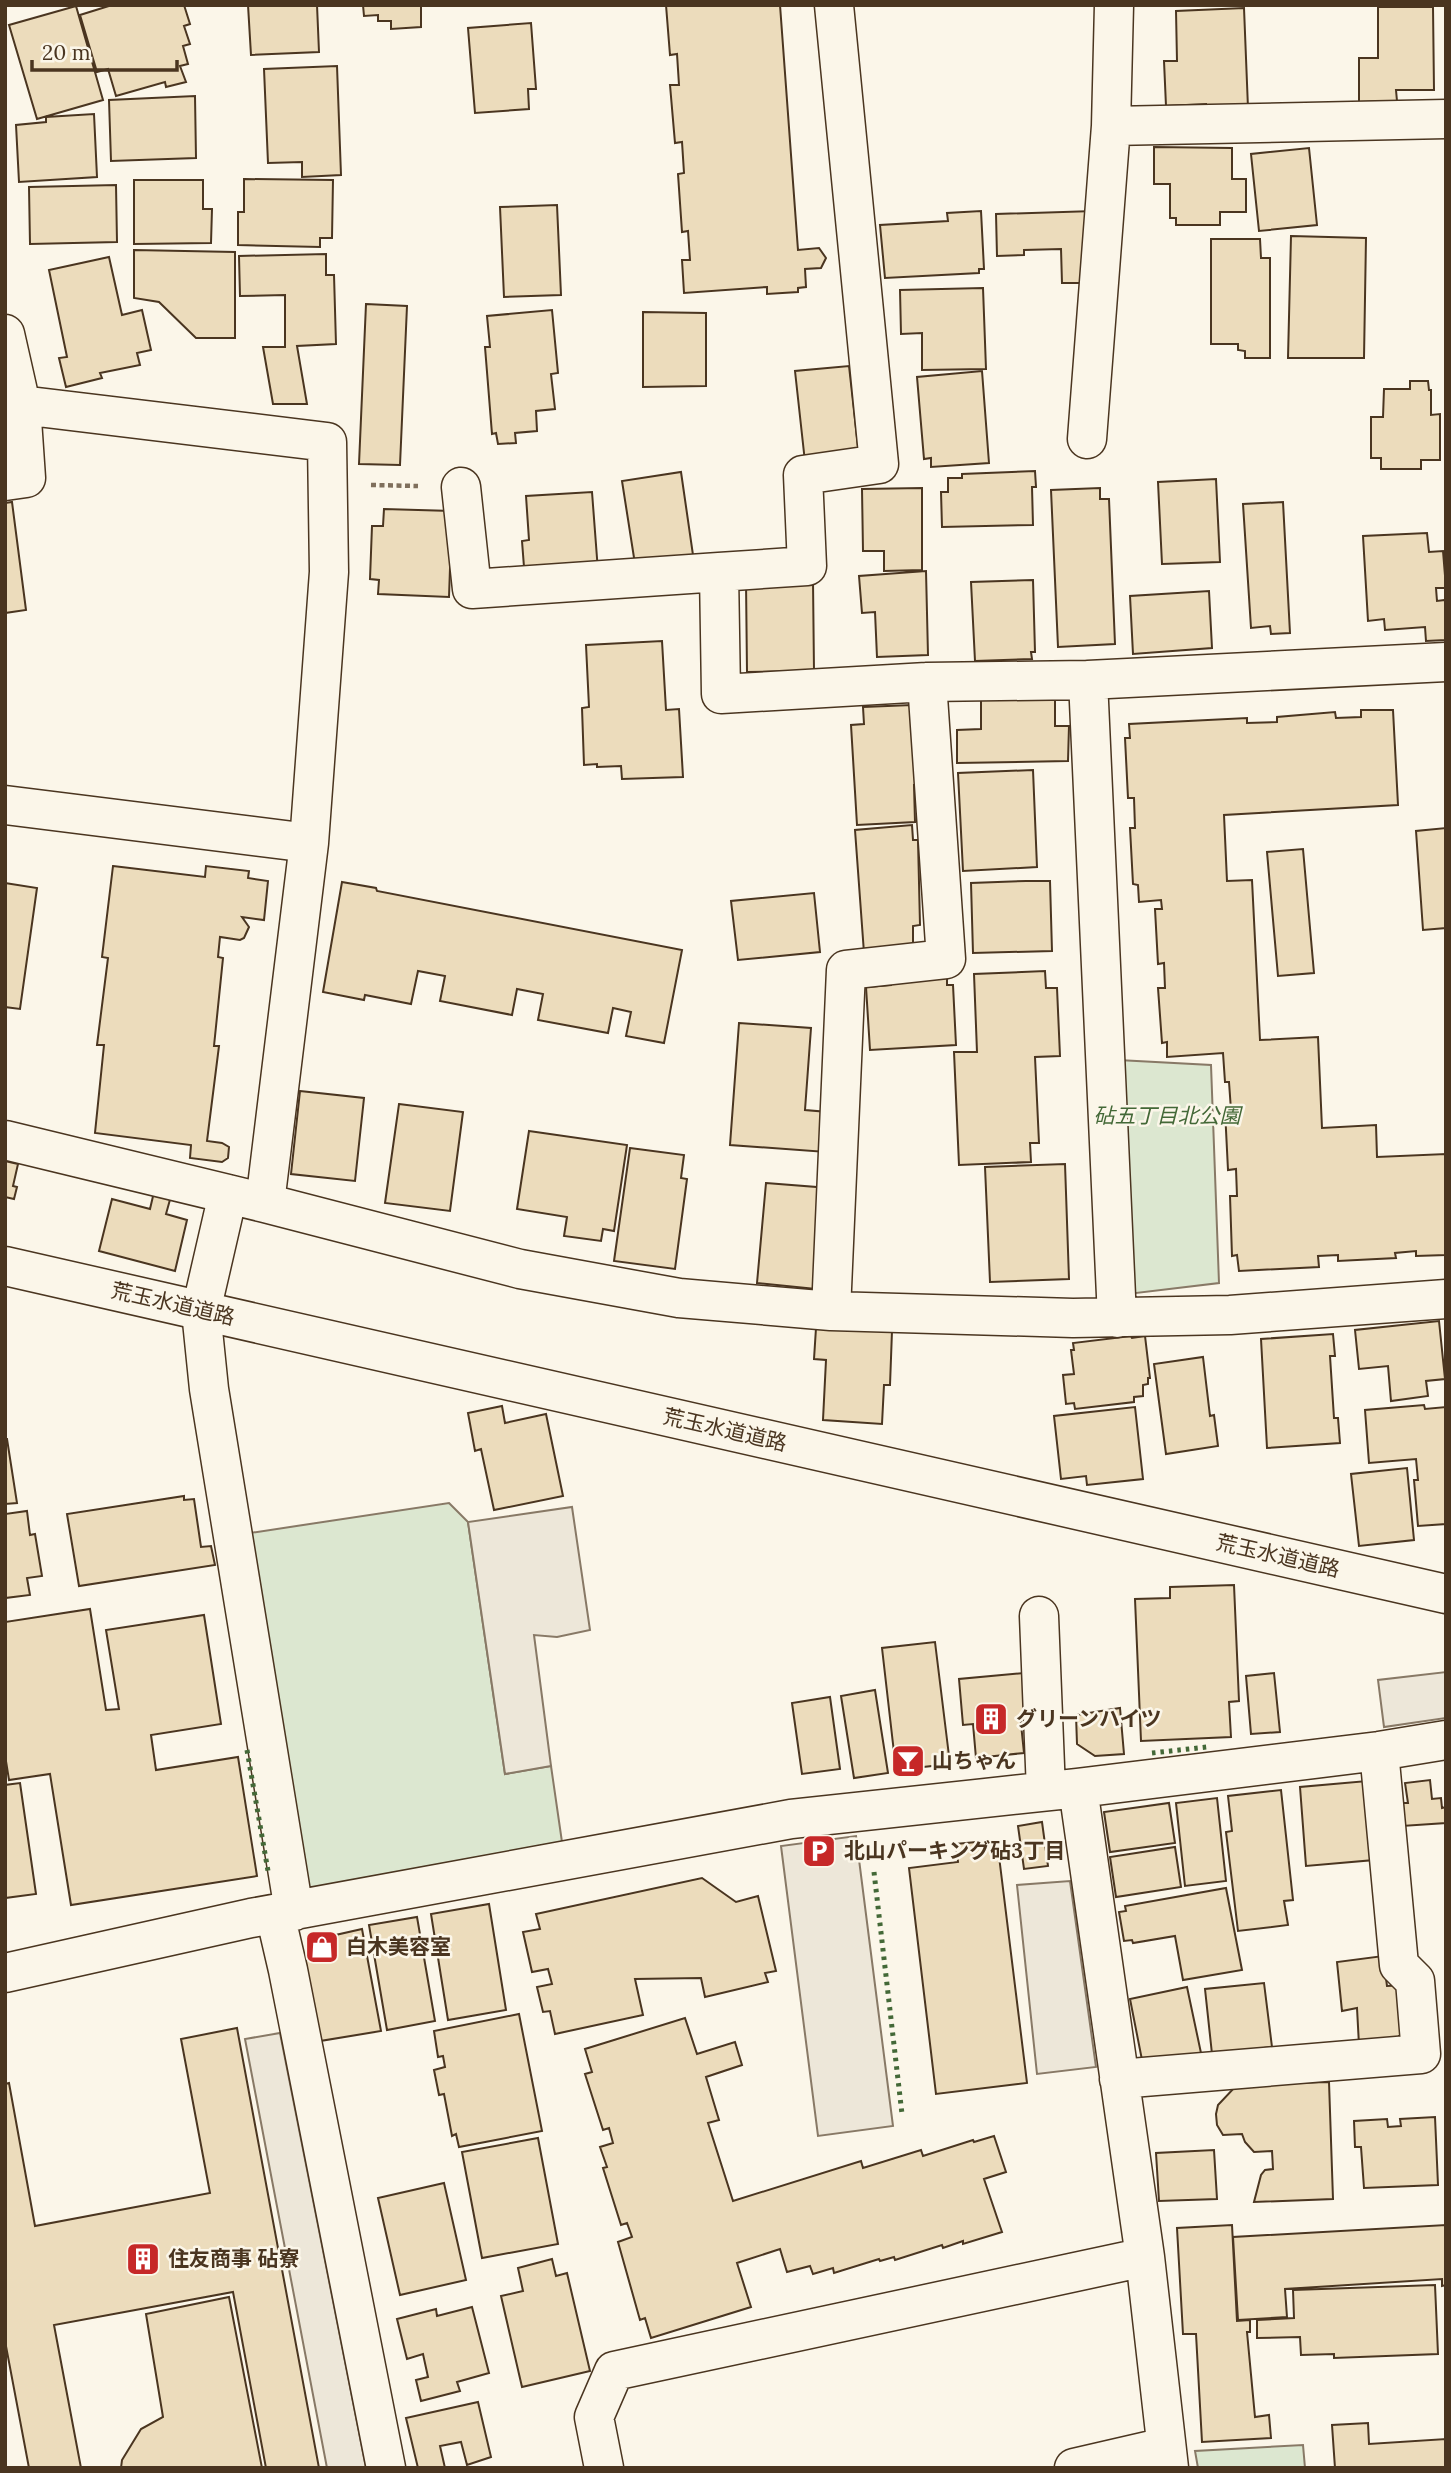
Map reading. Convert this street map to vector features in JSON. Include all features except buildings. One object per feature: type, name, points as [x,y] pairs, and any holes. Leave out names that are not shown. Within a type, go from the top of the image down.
[{"type":"street","points":[[461,487],[472,589],[807,566],[803,475],[879,464],[834,5]]},
{"type":"street","points":[[1087,439],[1111,125],[1114,5]]},
{"type":"street","points":[[1111,125],[1446,118]]},
{"type":"street","points":[[5,334],[21,405],[26,478],[5,481]]},
{"type":"street","points":[[21,405],[327,442],[329,572],[309,844],[265,1203]]},
{"type":"street","points":[[719,572],[721,694],[927,682],[1088,680],[1446,662]]},
{"type":"street","points":[[1088,680],[1117,1318]]},
{"type":"street","points":[[831,1311],[846,970],[946,959],[927,682]]},
{"type":"street","points":[[5,805],[309,844]]},
{"type":"street","points":[[5,1140],[520,1269],[679,1298],[831,1311],[1117,1318],[1230,1315],[1446,1299]]},
{"type":"street","points":[[228,1194],[201,1311],[209,1389],[285,1913],[288,1970],[386,2468]]},
{"type":"street","name":"荒玉水道道路","points":[[5,1266],[1446,1594]]},
{"type":"street","points":[[1039,1616],[1062,1789],[1119,2079],[1145,2257],[1167,2457],[1074,2468]]},
{"type":"street","points":[[5,1973],[285,1913],[791,1819],[1379,1751],[1446,1740]]},
{"type":"street","points":[[1119,2079],[1421,2054],[1430,1979],[1399,1965],[1379,1751]]},
{"type":"street","points":[[604,2468],[594,2417],[614,2371],[1145,2257]]},
{"type":"path","points":[[327,484],[461,487]]},
{"type":"green space","name":"砧五丁目北公園","points":[[1118,1060],[1211,1065],[1219,1283],[1128,1294]]},
{"type":"green space","points":[[449,1503],[468,1522],[505,1774],[551,1766],[562,1842],[315,1893],[302,1882],[250,1533]]},
{"type":"green space","points":[[1303,2445],[1305,2468],[1198,2468],[1195,2451]]},
{"type":"shaded area","points":[[572,1507],[590,1630],[557,1637],[534,1635],[551,1766],[505,1774],[468,1522]]},
{"type":"shaded area","points":[[1446,1672],[1446,1718],[1384,1727],[1378,1680]]},
{"type":"shaded area","points":[[856,1836],[893,2126],[818,2136],[781,1846]]},
{"type":"shaded area","points":[[1070,1881],[1096,2067],[1037,2074],[1017,1885]]},
{"type":"shaded area","points":[[280,2033],[366,2468],[327,2468],[245,2039]]},
{"type":"hedge","points":[[1152,1753],[1207,1747]]},
{"type":"hedge","points":[[247,1750],[268,1871]]},
{"type":"hedge","points":[[874,1872],[902,2114]]},
{"type":"place","name":"グリーンハイツ","points":[[991,1719]]},
{"type":"place","name":"山ちゃん","points":[[908,1761]]},
{"type":"place","name":"北山パーキング砧3丁目","points":[[819,1851]]},
{"type":"place","name":"白木美容室","points":[[322,1947]]},
{"type":"place","name":"住友商事 砧寮","points":[[143,2259]]}]
